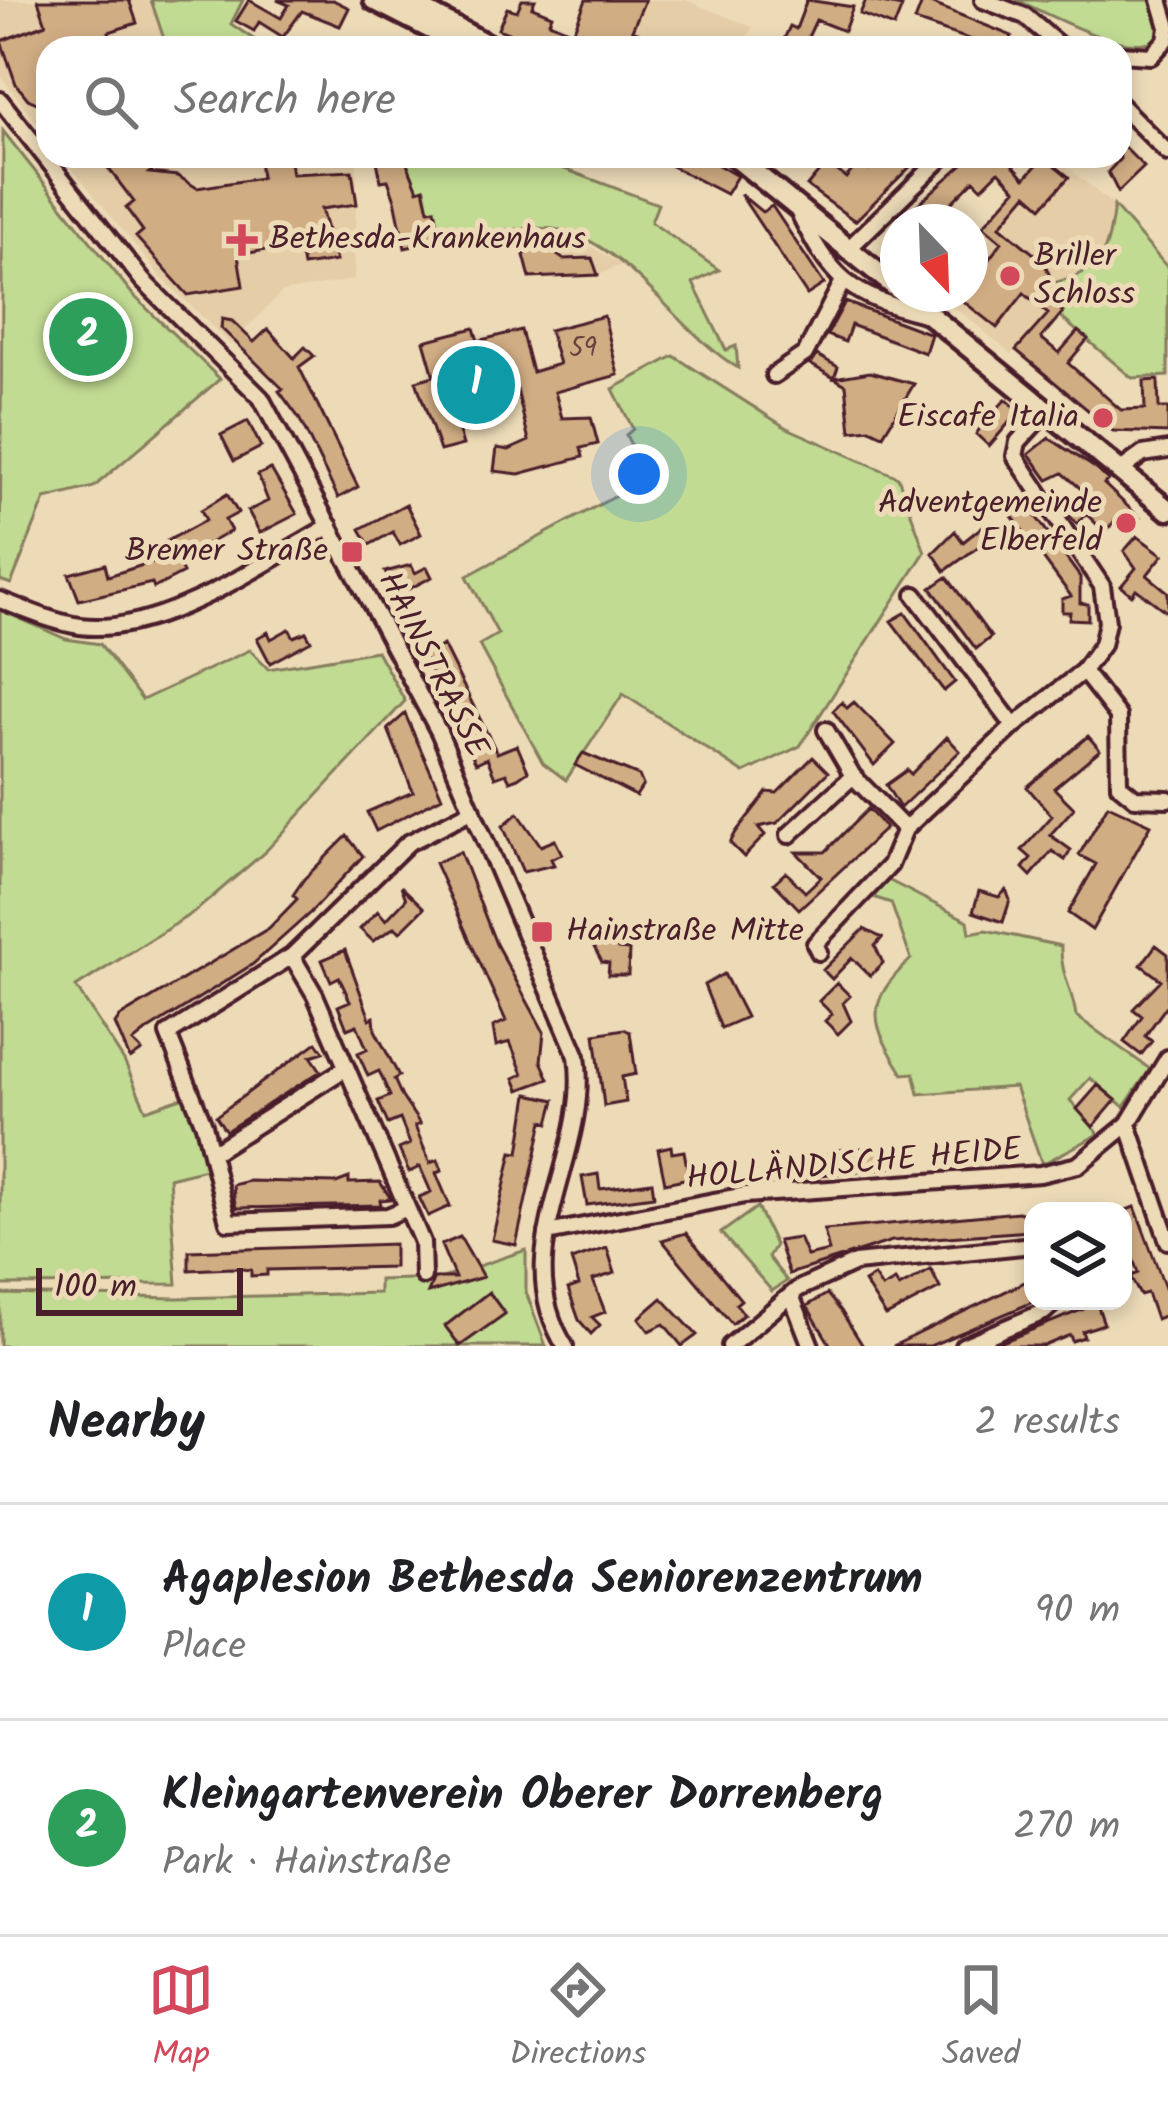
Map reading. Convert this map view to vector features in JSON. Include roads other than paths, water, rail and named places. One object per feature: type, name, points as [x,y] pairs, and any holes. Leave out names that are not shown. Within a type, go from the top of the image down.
[{"type":"main road","points":[[374,0],[444,36]]},
{"type":"main road","points":[[404,0],[471,36]]},
{"type":"main road","points":[[749,168],[880,276]]},
{"type":"main road","points":[[930,312],[1168,510]]},
{"type":"street","points":[[983,0],[1025,16],[1047,36]]},
{"type":"street","points":[[1132,55],[1150,56],[1160,51],[1168,28],[1160,0]]},
{"type":"street","name":"HAINSTRASSE","points":[[0,100],[36,145]]},
{"type":"street","points":[[1132,117],[1168,153]]},
{"type":"street","name":"HAINSTRASSE","points":[[54,168],[143,280],[261,398],[440,732],[577,1056],[578,1092],[547,1233],[544,1294],[565,1346]]},
{"type":"street","points":[[846,251],[932,168]]},
{"type":"street","points":[[795,204],[824,264],[842,283],[887,305],[937,317]]},
{"type":"street","points":[[774,375],[805,354],[842,283]]},
{"type":"street","points":[[819,952],[815,944],[890,865],[905,829],[1014,726],[1083,671],[1106,634],[1102,586],[1015,456],[1018,442],[1048,408]]},
{"type":"street","points":[[1121,470],[1143,454],[1168,450]]},
{"type":"street","points":[[0,600],[80,626],[130,625],[180,605],[330,526]]},
{"type":"street","points":[[915,595],[1014,726]]},
{"type":"street","points":[[1083,671],[1118,716],[1119,785],[1135,798],[1168,799]]},
{"type":"street","points":[[826,730],[853,776],[905,829]]},
{"type":"street","points":[[790,835],[853,776]]},
{"type":"street","points":[[407,1208],[388,1216],[228,1222],[212,1154],[168,1034],[292,956],[408,843],[473,810]]},
{"type":"street","points":[[292,956],[315,995],[422,1242],[423,1276]]},
{"type":"street","points":[[1168,1058],[1128,1124],[1168,1241]]},
{"type":"street","points":[[212,1154],[346,1068]]},
{"type":"street","name":"HOLLÄNDISCHE HEIDE","points":[[547,1233],[745,1195],[1040,1174],[1093,1155],[1128,1124]]},
{"type":"street","points":[[730,1346],[791,1294],[832,1271],[887,1256],[1024,1247]]},
{"type":"street","points":[[791,1294],[811,1346]]},
{"type":"street","points":[[963,1346],[1046,1310]]},
{"type":"place","name":"Bethesda-Krankenhaus","points":[[242,240]]},
{"type":"place","name":"Briller Schloss","points":[[1010,276]]},
{"type":"place","name":"Kleingartenverein Oberer Dorrenberg","points":[[88,337]]},
{"type":"place","name":"Agaplesion Bethesda Seniorenzentrum","points":[[476,385]]},
{"type":"place","name":"Eiscafe Italia","points":[[1103,418]]},
{"type":"place","name":"Adventgemeinde Elberfeld","points":[[1126,523]]},
{"type":"place","name":"Bremer Straße","points":[[352,552]]},
{"type":"place","name":"Hainstraße Mitte","points":[[542,932]]}]
